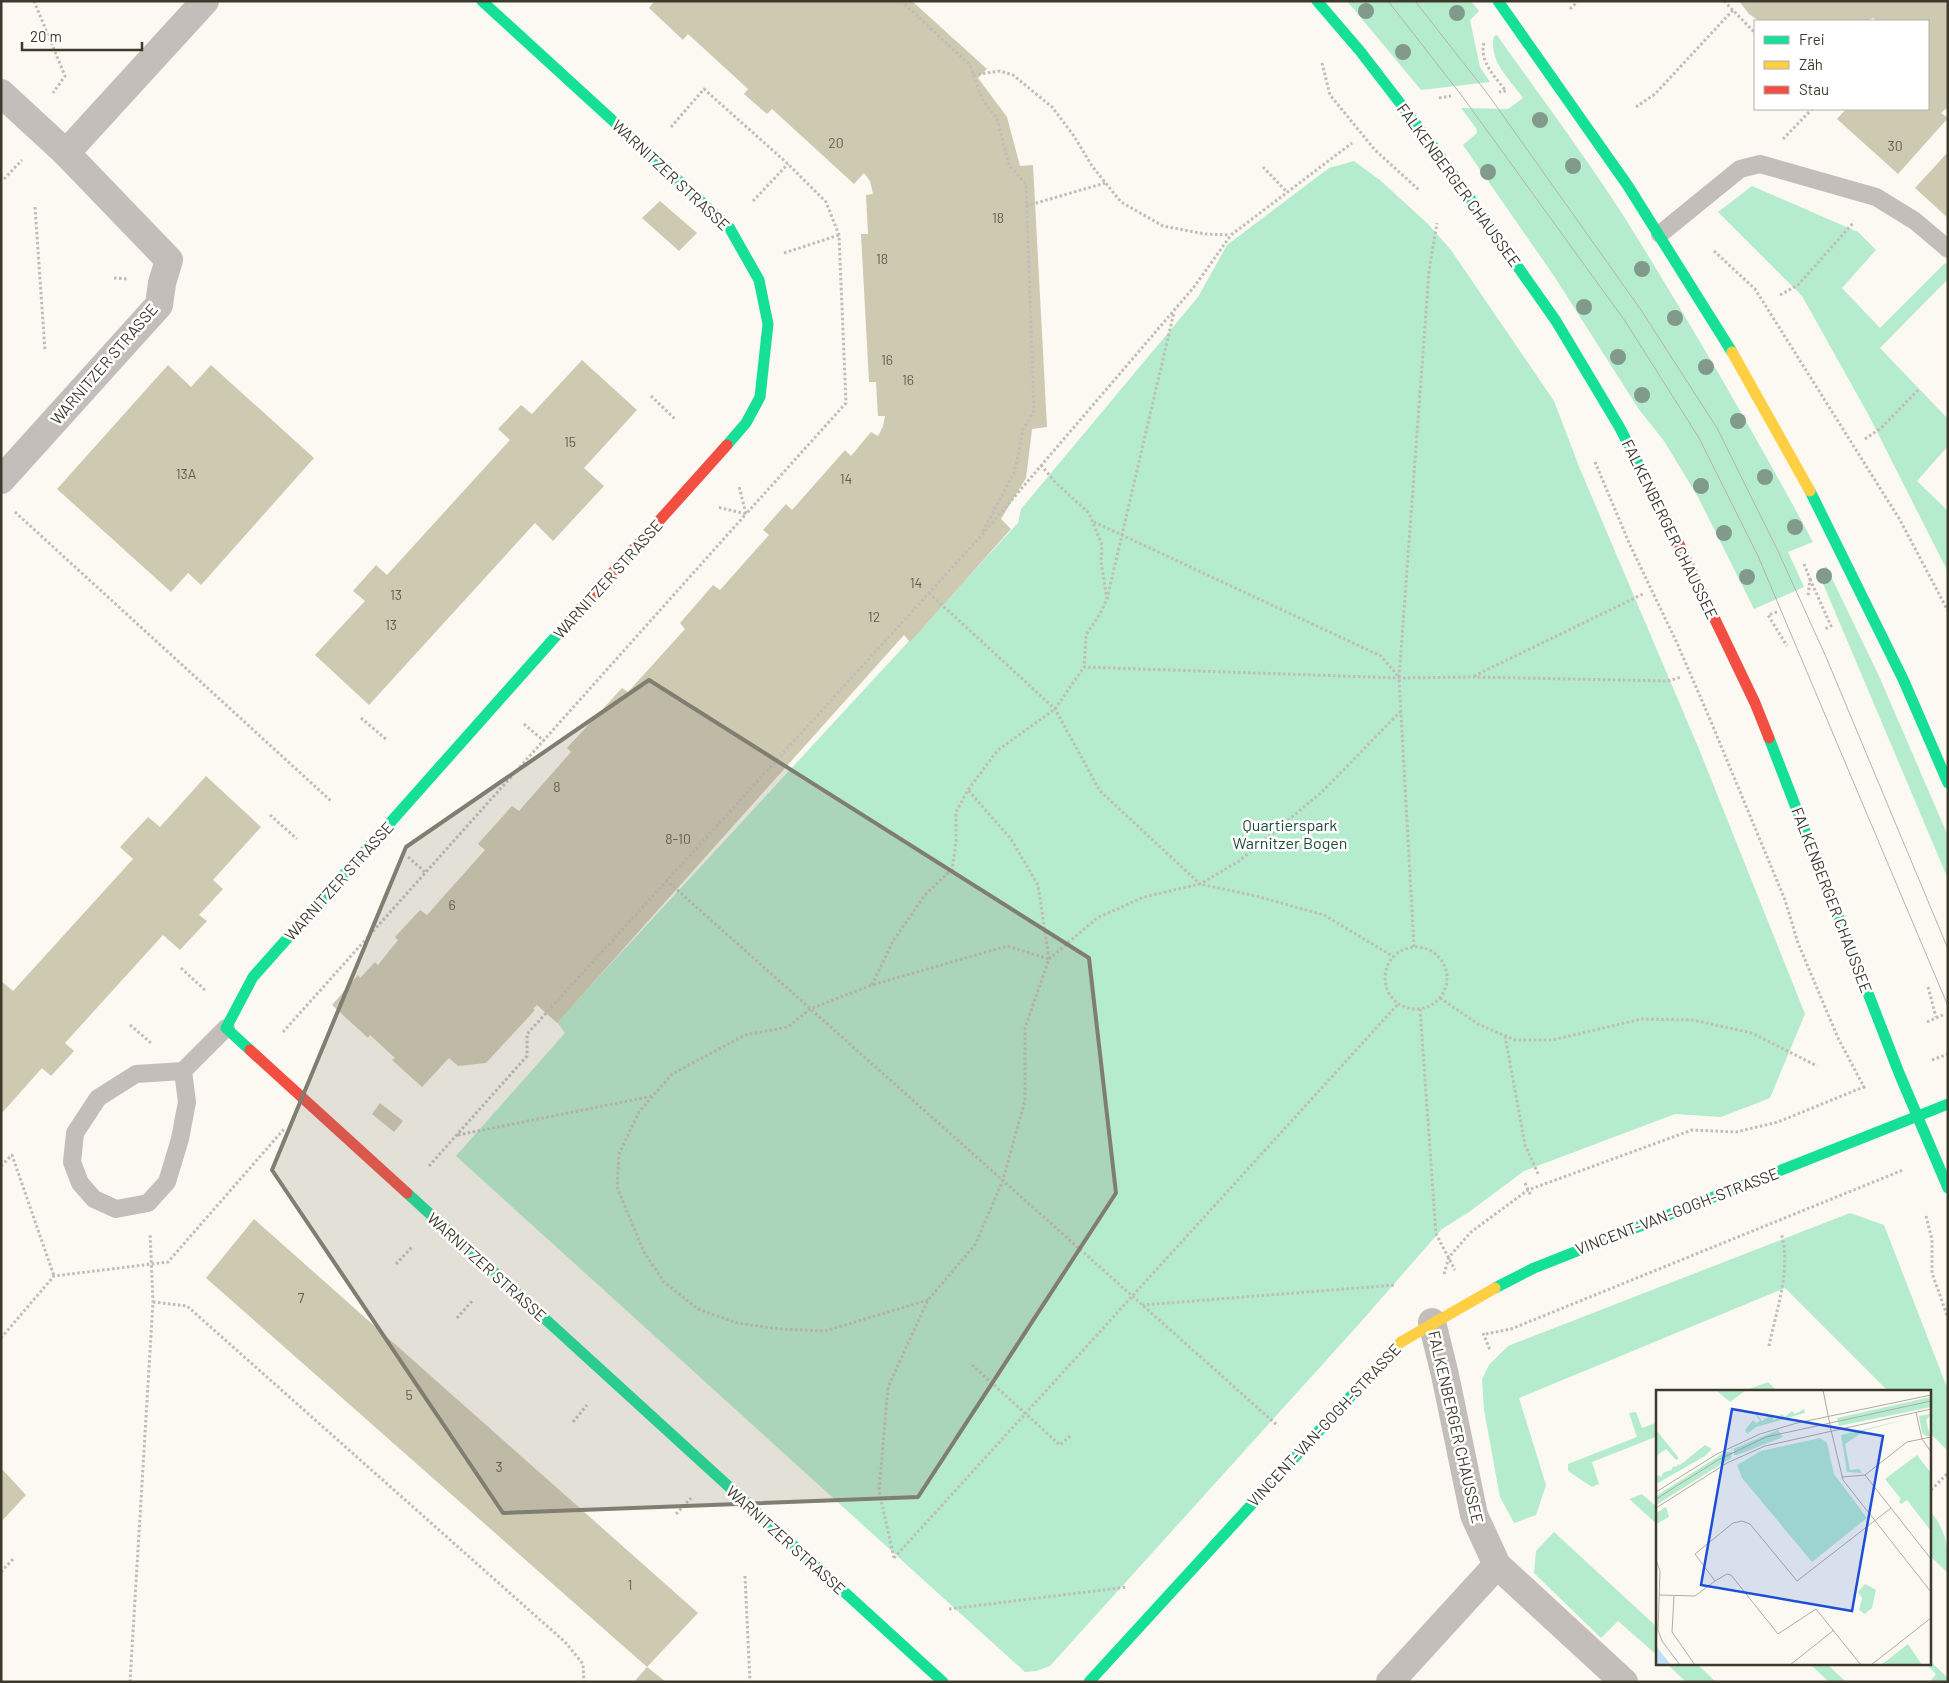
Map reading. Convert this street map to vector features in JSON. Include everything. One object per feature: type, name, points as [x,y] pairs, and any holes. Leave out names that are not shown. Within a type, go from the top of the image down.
[{"type":"street","points":[[56,144],[205,1]]},
{"type":"street","name":"WARNITZER STRASSE","points":[[482,1],[729,227],[760,280],[768,324],[760,397],[746,423],[253,977],[226,1028],[943,1682]]},
{"type":"street","name":"FALKENBERGER CHAUSSEE","points":[[1316,1],[1360,50],[1433,146],[1556,321],[1620,428],[1692,570],[1755,703],[1917,1117],[1948,1188]]},
{"type":"street","points":[[1498,1],[1573,104],[1660,234],[1734,356],[1840,548],[1881,631],[1948,783]]},
{"type":"street","name":"WARNITZER STRASSE","points":[[1,93],[56,144],[169,260],[162,283],[159,306],[1,480]]},
{"type":"street","points":[[1917,1117],[1948,1104]]},
{"type":"street","name":"VINCENT-VAN-GOGH-STRASSE","points":[[1088,1682],[1401,1342],[1469,1301],[1551,1260],[1917,1117]]},
{"type":"street","name":"FALKENBERGER CHAUSSEE","points":[[1432,1322],[1447,1383],[1474,1515],[1497,1565],[1624,1682]]},
{"type":"street","points":[[1390,1682],[1497,1565]]},
{"type":"lane","points":[[1660,234],[1740,169],[1760,164],[1876,197],[1915,221],[1948,249]]},
{"type":"lane","points":[[183,1071],[187,1102],[180,1139],[167,1182],[148,1203],[116,1209],[94,1200],[80,1183],[72,1162],[75,1133],[98,1098],[136,1074],[183,1071],[226,1028]]},
{"type":"path","points":[[34,1],[65,76],[42,107],[56,144]]},
{"type":"path","points":[[901,1],[970,66],[982,99],[997,119],[1009,165],[1026,184],[1034,411],[1023,429],[1014,471],[980,537]]},
{"type":"path","points":[[1570,8],[1578,1]]},
{"type":"path","points":[[1724,1],[1754,31]]},
{"type":"path","points":[[1636,107],[1655,94],[1733,10]]},
{"type":"path","points":[[1486,36],[1482,52],[1488,67],[1506,91],[1499,92]]},
{"type":"path","points":[[1319,55],[1330,95],[1375,150],[1425,196]]},
{"type":"path","points":[[973,75],[1000,71],[1013,75],[1052,107],[1074,136],[1092,166],[1121,202],[1163,226],[1205,234],[1231,235]]},
{"type":"path","points":[[1760,164],[1811,110]]},
{"type":"path","points":[[406,1193],[527,1056],[527,1034],[980,537],[1175,310],[1231,235],[1286,191],[1352,143]]},
{"type":"path","points":[[729,227],[788,164]]},
{"type":"path","points":[[1263,167],[1286,191]]},
{"type":"path","points":[[1026,206],[1105,183]]},
{"type":"path","points":[[1780,295],[1798,285],[1876,197]]},
{"type":"path","points":[[35,207],[45,351]]},
{"type":"path","points":[[1684,215],[1697,235],[1755,289],[1900,520],[1948,611]]},
{"type":"path","points":[[1414,947],[1399,678],[1429,271],[1437,223]]},
{"type":"path","points":[[783,253],[839,235]]},
{"type":"path","points":[[872,985],[893,941],[925,895],[952,869],[956,843],[956,812],[968,790],[998,750],[1055,709],[1084,667],[1086,635],[1100,614],[1106,599],[1175,310]]},
{"type":"path","points":[[1865,439],[1881,428],[1918,389]]},
{"type":"path","points":[[651,396],[675,419]]},
{"type":"path","points":[[259,1059],[746,514],[738,485],[716,457]]},
{"type":"path","points":[[1594,458],[1630,545],[1710,717],[1785,900],[1798,943],[1838,1038]]},
{"type":"path","points":[[1041,465],[1056,483],[1089,513],[1094,522],[1102,545],[1101,562],[1106,599]]},
{"type":"path","points":[[12,510],[331,801]]},
{"type":"path","points":[[1094,522],[1381,656],[1399,678]]},
{"type":"path","points":[[1804,564],[1831,626],[1826,629]]},
{"type":"path","points":[[1808,597],[1810,579]]},
{"type":"path","points":[[929,593],[1055,709],[1100,791],[1200,884],[1256,896],[1324,916],[1394,957]]},
{"type":"path","points":[[1473,677],[1643,594]]},
{"type":"path","points":[[1777,612],[1768,615],[1787,646]]},
{"type":"path","points":[[1084,667],[1399,678],[1473,677],[1668,681],[1681,677]]},
{"type":"path","points":[[1049,959],[1097,918],[1144,897],[1200,884],[1239,861],[1322,792],[1400,712]]},
{"type":"path","points":[[361,718],[387,740]]},
{"type":"path","points":[[523,723],[544,740]]},
{"type":"path","points":[[968,790],[1011,839],[1038,885],[1049,959],[1025,1028],[1025,1100],[1003,1180],[975,1245],[928,1300],[888,1387],[879,1491],[894,1558],[1398,1004]]},
{"type":"path","points":[[270,815],[297,839]]},
{"type":"path","points":[[406,856],[426,873]]},
{"type":"path","points":[[666,880],[1279,1427]]},
{"type":"path","points":[[928,1300],[825,1331],[780,1329],[737,1323],[698,1309],[664,1282],[644,1252],[617,1187],[619,1154],[639,1112],[672,1074],[745,1035],[788,1027],[810,1009],[872,985],[1007,946],[1049,959]]},
{"type":"path","points":[[1414,947],[1430,950],[1440,957],[1446,967],[1447,983],[1440,998],[1433,1004],[1420,1008],[1407,1008],[1398,1004],[1388,993],[1385,979],[1388,965],[1394,957],[1396,953],[1414,947]]},
{"type":"path","points":[[1928,987],[1936,1018]]},
{"type":"path","points":[[1440,998],[1478,1024],[1515,1040],[1552,1040],[1642,1019],[1693,1020],[1752,1033],[1817,1066]]},
{"type":"path","points":[[1420,1008],[1436,1234],[1443,1245]]},
{"type":"path","points":[[1927,1022],[1943,1014]]},
{"type":"path","points":[[1505,1035],[1525,1145],[1539,1176]]},
{"type":"path","points":[[457,1135],[654,1096]]},
{"type":"path","points":[[1817,1106],[1778,1122],[1736,1132],[1692,1130],[1528,1190],[1504,1206],[1472,1232],[1449,1257],[1432,1322],[1476,1336],[1511,1329],[1856,1190]]},
{"type":"path","points":[[1,1166],[12,1155],[54,1276]]},
{"type":"path","points":[[1525,1183],[1531,1196]]},
{"type":"path","points":[[1926,1213],[1932,1240],[1932,1273],[1948,1318]]},
{"type":"path","points":[[1769,1346],[1782,1283],[1785,1244],[1781,1233]]},
{"type":"path","points":[[130,1682],[153,1302],[151,1264]]},
{"type":"path","points":[[1141,1305],[1396,1285]]},
{"type":"path","points":[[153,1302],[187,1306],[565,1642],[583,1664],[584,1682]]},
{"type":"path","points":[[972,1365],[1060,1446],[1071,1435]]},
{"type":"path","points":[[1932,1489],[1948,1473]]},
{"type":"path","points":[[1,1572],[13,1559]]},
{"type":"path","points":[[745,1576],[750,1682]]},
{"type":"path","points":[[949,1609],[1136,1586]]},
{"type":"highlighted area","points":[[649,680],[1089,958],[1116,1193],[918,1497],[503,1513],[272,1170],[406,847]]},
{"type":"green space","points":[[1347,1],[1471,1],[1479,11],[1470,20],[1480,67],[1490,82],[1421,90]]},
{"type":"green space","points":[[1497,35],[1623,215],[1697,336],[1767,459],[1813,542],[1788,552],[1804,587],[1754,609],[1698,497],[1664,441],[1638,408],[1554,276],[1463,145],[1477,133],[1476,128],[1461,108],[1508,109],[1523,98],[1497,62],[1493,45],[1494,36]]},
{"type":"green space","name":"Quartierspark Warnitzer Bogen","points":[[1354,161],[1381,181],[1428,224],[1451,250],[1554,401],[1580,469],[1699,749],[1805,1014],[1770,1098],[1721,1117],[1675,1114],[1524,1171],[1469,1212],[1442,1229],[1359,1324],[1050,1666],[1036,1671],[1025,1672],[456,1156],[565,1033],[557,1022],[1018,523],[1021,509],[1198,297],[1227,245],[1329,168]]},
{"type":"green space","points":[[1752,186],[1858,232],[1876,250],[1842,288],[1880,328],[1945,263],[1948,266],[1948,279],[1880,348],[1948,419],[1948,446],[1917,481],[1948,511],[1948,572],[1868,414],[1802,296],[1718,212]]},
{"type":"green space","points":[[1826,566],[1879,676],[1948,836],[1948,879],[1819,574]]},
{"type":"green space","points":[[1850,1213],[1884,1225],[1948,1390],[1948,1451],[1932,1435],[1932,1390],[1887,1390],[1785,1288],[1519,1398],[1546,1485],[1536,1515],[1514,1523],[1500,1497],[1484,1410],[1482,1379],[1489,1365],[1508,1346]]},
{"type":"green space","points":[[1768,1382],[1776,1390],[1746,1390]]},
{"type":"green space","points":[[1636,1412],[1642,1428],[1656,1423],[1656,1437],[1592,1462],[1599,1484],[1592,1487],[1568,1471],[1568,1464],[1637,1437],[1629,1413]]},
{"type":"green space","points":[[1642,1494],[1656,1506],[1656,1523],[1629,1499]]},
{"type":"green space","points":[[1932,1513],[1940,1526],[1945,1540],[1948,1556],[1948,1573],[1932,1558]]},
{"type":"green space","points":[[1554,1532],[1656,1626],[1656,1654],[1618,1621],[1601,1638],[1534,1573],[1536,1551]]},
{"type":"green space","points":[[1932,1663],[1948,1678],[1948,1682],[1930,1682],[1936,1674],[1928,1666],[1932,1666]]},
{"type":"green space","points":[[1669,1666],[1699,1666],[1716,1682],[1686,1682]]},
{"type":"green space","points":[[1812,1666],[1829,1666],[1846,1682],[1829,1682]]},
{"type":"building","points":[[652,1],[912,1],[987,69],[978,78],[1007,117],[1020,166],[1033,165],[1047,427],[1032,429],[1026,478],[1001,519],[1011,529],[910,642],[904,635],[557,1023],[537,1005],[533,1009],[535,1010],[486,1063],[458,1066],[449,1058],[422,1087],[392,1060],[395,1058],[370,1035],[368,1038],[332,1005],[358,975],[360,978],[375,962],[378,965],[398,940],[395,937],[420,910],[427,915],[485,850],[478,844],[512,806],[519,811],[571,752],[567,748],[622,688],[628,692],[685,629],[680,623],[713,585],[720,590],[769,535],[763,530],[786,504],[792,510],[845,450],[851,456],[871,432],[878,436],[883,426],[885,416],[878,416],[876,382],[869,382],[861,234],[868,234],[866,195],[873,194],[870,181],[864,173],[854,184],[772,109],[767,114],[744,94],[748,89],[688,34],[683,40],[649,8],[653,3]]},
{"type":"building","points":[[1739,1],[1948,1],[1948,107],[1941,113],[1948,118],[1898,174],[1837,119],[1845,110],[1929,110],[1929,20],[1876,20],[1873,18],[1870,20],[1758,20],[1749,14]]},
{"type":"building","points":[[1948,152],[1948,218],[1915,188]]},
{"type":"building","points":[[660,201],[697,233],[679,251],[642,218]]},
{"type":"building","points":[[582,360],[637,410],[584,468],[604,486],[553,541],[535,523],[369,705],[315,655],[365,601],[353,591],[376,565],[387,575],[510,440],[498,429],[521,405],[532,414]]},
{"type":"building","points":[[168,365],[191,387],[211,365],[314,458],[201,585],[188,573],[171,592],[57,489]]},
{"type":"building","points":[[206,776],[261,827],[213,880],[223,889],[199,915],[207,921],[180,950],[163,935],[65,1043],[74,1051],[51,1076],[42,1068],[1,1114],[1,981],[13,991],[133,859],[120,847],[148,817],[160,827]]},
{"type":"building","points":[[380,1103],[403,1121],[394,1132],[372,1114]]},
{"type":"building","points":[[254,1219],[698,1613],[647,1667],[206,1278]]},
{"type":"building","points":[[1,1468],[26,1495],[1,1522]]},
{"type":"building","points":[[647,1667],[666,1682],[634,1682]]},
{"type":"tram line","points":[[1388,1],[1462,96],[1625,321],[1699,438],[1758,556],[1948,1006]]},
{"type":"tram line","points":[[1415,1],[1487,93],[1641,310],[1717,428],[1777,549],[1826,657],[1948,949]]},
{"type":"traffic: fast","points":[[482,1],[729,227],[759,280],[768,324],[760,397],[746,423],[727,445]]},
{"type":"traffic: fast","points":[[1317,1],[1360,51],[1433,146],[1556,321],[1620,428],[1675,536]]},
{"type":"traffic: fast","points":[[1498,1],[1628,186],[1732,352]]},
{"type":"traffic: fast","points":[[1810,491],[1903,679],[1948,783]]},
{"type":"traffic: fast","points":[[250,1050],[226,1028],[253,977],[572,618]]},
{"type":"traffic: fast","points":[[1769,738],[1899,1073],[1948,1188]]},
{"type":"traffic: fast","points":[[1495,1288],[1534,1268],[1948,1104]]},
{"type":"traffic: fast","points":[[407,1193],[943,1682]]},
{"type":"traffic: fast","points":[[1089,1682],[1361,1385]]},
{"type":"traffic: slow","points":[[1732,352],[1810,491]]},
{"type":"traffic: slow","points":[[1361,1385],[1401,1342],[1495,1288]]},
{"type":"traffic: jam","points":[[572,618],[727,445]]},
{"type":"traffic: jam","points":[[1675,536],[1755,703],[1769,738]]},
{"type":"traffic: jam","points":[[250,1050],[407,1193]]}]
